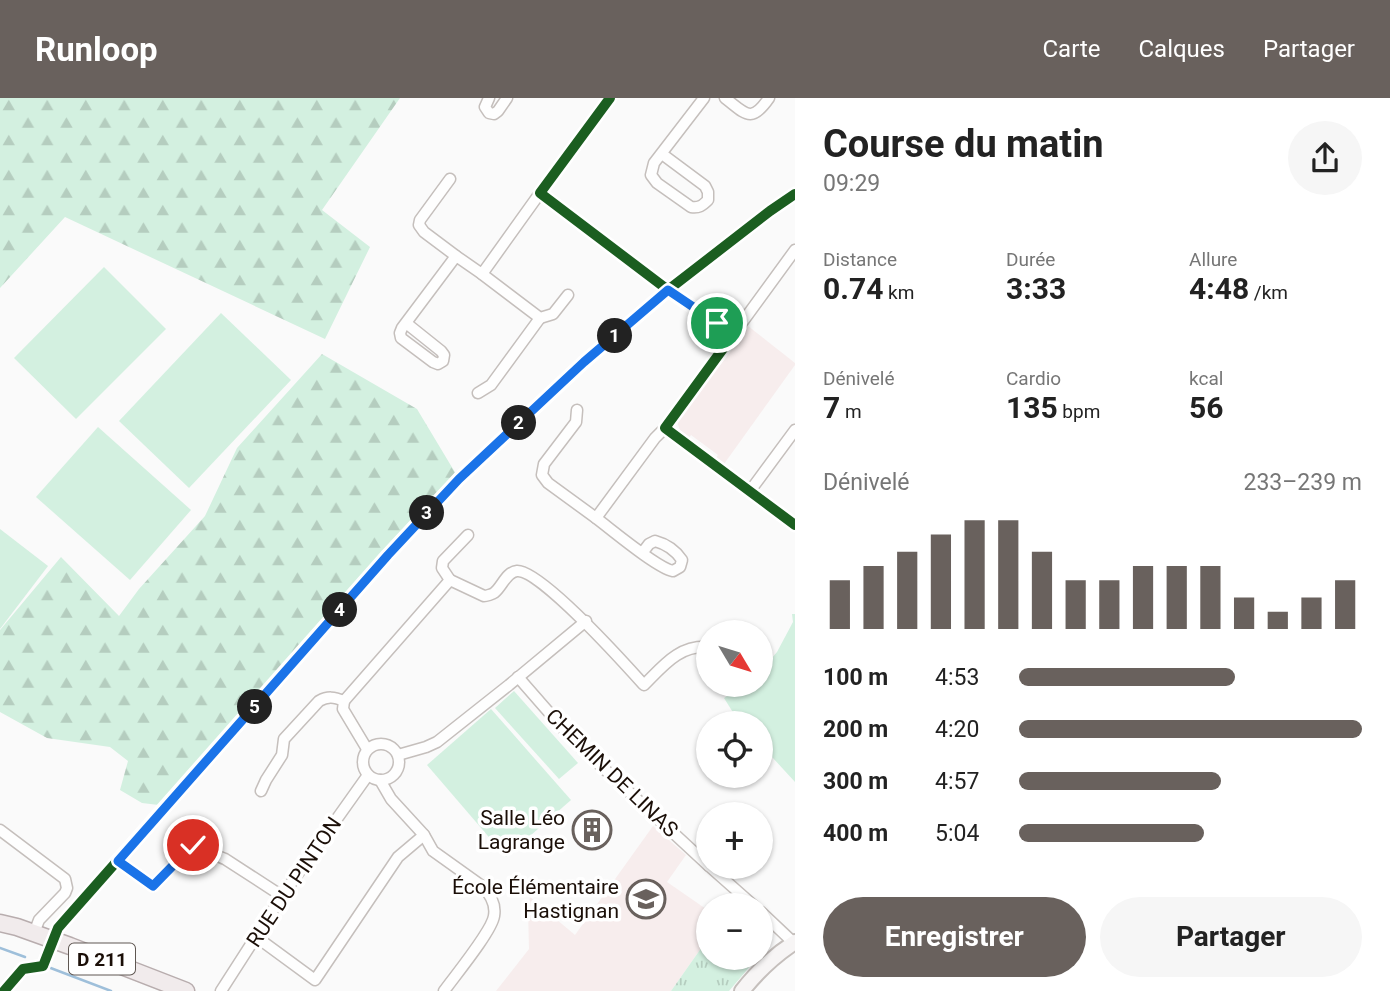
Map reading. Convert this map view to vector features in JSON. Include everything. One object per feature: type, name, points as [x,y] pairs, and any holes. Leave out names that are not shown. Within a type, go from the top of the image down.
[{"type":"main road","name":"D 211","points":[[0,921],[186,991]]},
{"type":"street","points":[[489,98],[485,107],[489,113],[494,114],[507,98]]},
{"type":"street","points":[[482,274],[610,98]]},
{"type":"street","points":[[662,153],[705,186],[708,200],[703,205],[691,208],[651,176],[654,163],[704,98]]},
{"type":"street","points":[[724,98],[747,114],[754,114],[760,111],[769,98]]},
{"type":"street","points":[[450,179],[419,220],[419,225],[424,232],[540,318]]},
{"type":"street","points":[[540,193],[668,290],[733,335]]},
{"type":"street","points":[[596,518],[795,250]]},
{"type":"street","points":[[406,323],[441,351],[444,355],[443,361],[438,364],[433,362],[401,338],[400,333],[406,323],[456,256]]},
{"type":"street","points":[[478,393],[491,385],[540,318],[553,314],[568,295]]},
{"type":"street","points":[[577,410],[576,422],[544,464],[542,475],[548,483],[643,552]]},
{"type":"street","points":[[665,428],[794,524]]},
{"type":"street","points":[[750,491],[795,430]]},
{"type":"street","points":[[468,535],[443,561],[442,568],[450,580],[484,596],[494,593],[510,574],[518,571],[530,575],[586,621],[644,685],[671,658],[696,646]]},
{"type":"street","points":[[368,749],[343,709],[344,701],[450,580]]},
{"type":"street","points":[[398,755],[437,742],[586,621]]},
{"type":"street","name":"CHEMIN DE LINAS","points":[[518,677],[573,740],[696,854]]},
{"type":"street","points":[[261,792],[282,755],[284,739],[319,701],[333,697],[344,701]]},
{"type":"street","points":[[374,745],[391,746],[398,755],[399,765],[394,774],[385,779],[380,780],[368,775],[363,764],[368,749],[374,745]]},
{"type":"street","name":"RUE DU PINTON","points":[[221,991],[282,896],[368,775]]},
{"type":"street","points":[[380,780],[391,799],[424,835],[433,851],[482,886],[492,901],[494,916],[488,930],[444,991]]},
{"type":"street","points":[[0,830],[65,879],[65,893],[39,920],[34,933]]},
{"type":"street","points":[[255,936],[315,980],[398,857],[424,835]]},
{"type":"street","points":[[153,886],[187,850],[193,845],[200,845],[282,896]]},
{"type":"street","name":"CHEMIN DE LINAS","points":[[724,879],[739,893]]},
{"type":"street","points":[[773,923],[795,943]]},
{"type":"street","points":[[742,991],[782,949],[795,943]]},
{"type":"street","points":[[751,991],[788,954],[795,943]]},
{"type":"shaded area","points":[[748,326],[795,365],[724,464],[716,458],[718,455],[691,435],[689,438],[681,433],[677,422]]},
{"type":"shaded area","name":"École Élémentaire Hastignan","points":[[653,826],[686,855],[667,882],[696,902],[696,955],[671,991],[496,991],[529,949],[530,897],[575,935]]},
{"type":"green space","points":[[0,98],[400,98],[322,210],[370,247],[325,339],[65,217],[0,288]]},
{"type":"green space","points":[[104,267],[166,329],[76,419],[14,358]]},
{"type":"green space","points":[[221,313],[291,380],[189,488],[119,421]]},
{"type":"green space","points":[[322,354],[417,409],[459,479],[167,806],[142,803],[120,790],[128,761],[110,747],[47,738],[0,712],[0,630],[61,557],[119,616],[139,589],[205,516],[237,448]]},
{"type":"green space","points":[[98,427],[191,510],[130,580],[36,497]]},
{"type":"green space","points":[[0,529],[48,566],[0,629]]},
{"type":"green space","points":[[792,614],[795,614],[795,782],[773,758],[773,711],[732,711],[724,698],[774,696],[774,656],[793,622]]},
{"type":"green space","points":[[514,691],[578,763],[559,779],[495,708]]},
{"type":"green space","points":[[491,709],[571,800],[506,857],[427,765]]},
{"type":"green space","points":[[696,955],[696,970],[747,970],[729,991],[671,991]]},
{"type":"waterway","points":[[0,948],[25,957]]},
{"type":"waterway","points":[[48,967],[111,991]]},
{"type":"cycle path","points":[[610,98],[540,193],[668,290],[733,335],[665,428],[795,525]]},
{"type":"cycle path","points":[[4,991],[23,969],[43,966],[58,928],[388,555],[459,479],[584,362],[668,290],[795,194]]},
{"type":"place","name":"Salle Léo Lagrange","points":[[592,830]]},
{"type":"place","name":"École Élémentaire Hastignan","points":[[646,899]]},
{"type":"route","points":[[193,845],[153,886],[118,861],[388,555],[459,479],[584,362],[668,290],[717,323]]}]
